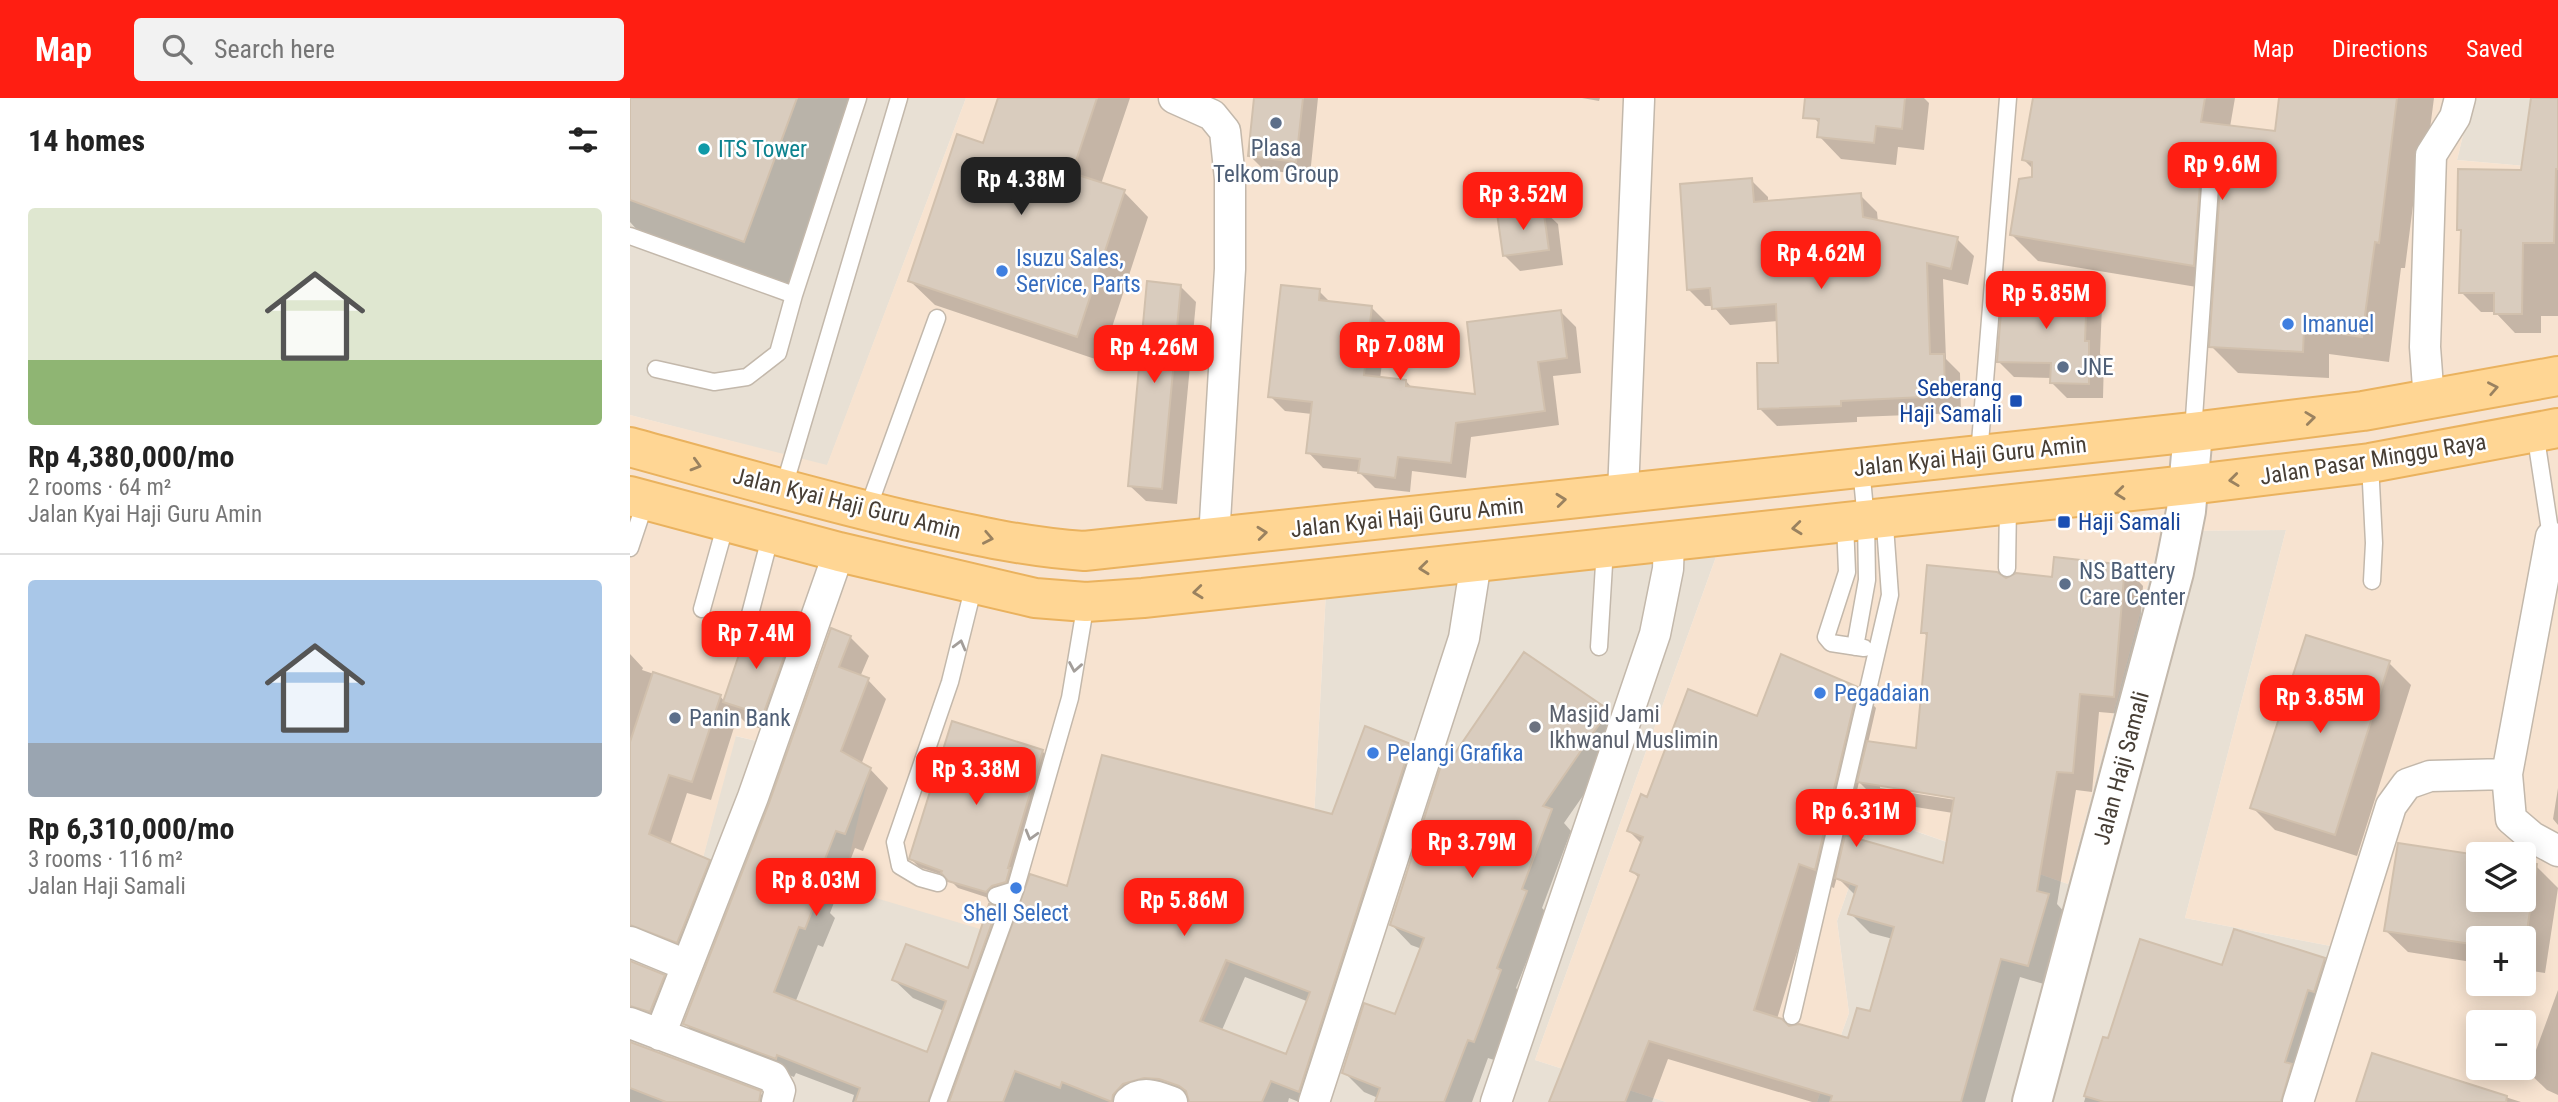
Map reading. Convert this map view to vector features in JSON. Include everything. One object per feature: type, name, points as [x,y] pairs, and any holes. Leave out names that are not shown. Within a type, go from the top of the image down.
[{"type":"main road","points":[[2193,432],[2429,401],[2558,376]]},
{"type":"main road","name":"Jalan Kyai Haji Guru Amin","points":[[630,447],[867,511],[1037,547],[1084,551],[2193,432]]},
{"type":"main road","name":"Jalan Pasar Minggu Raya","points":[[2187,498],[2371,476],[2544,437]]},
{"type":"main road","points":[[638,507],[723,534],[769,542],[832,572],[972,596],[1035,598],[1083,619],[1143,598],[1475,571],[1605,555],[1668,555],[1866,526],[2008,510],[2187,498]]},
{"type":"street","points":[[1174,98],[1212,115],[1226,131],[1230,179],[1230,269],[1214,538]]},
{"type":"street","points":[[2429,401],[2425,347],[2431,155],[2455,117],[2460,98]]},
{"type":"street","points":[[1623,494],[1639,100]]},
{"type":"street","name":"Jalan Haji Samali","points":[[2032,1102],[2174,572],[2187,498],[2193,432]]},
{"type":"street","points":[[2550,528],[2507,774],[2511,819],[2532,837],[2558,851]]},
{"type":"street","points":[[1496,1102],[1660,617],[1668,555]]},
{"type":"street","points":[[1314,1102],[1464,638],[1475,571]]},
{"type":"street","points":[[660,1035],[753,797],[832,572]]},
{"type":"street","points":[[2298,1102],[2391,806],[2407,784],[2430,776],[2507,774]]},
{"type":"street","points":[[630,942],[687,965]]},
{"type":"street","points":[[630,1023],[773,1077],[780,1090],[777,1102]]},
{"type":"street","points":[[1129,1102],[1140,1094],[1154,1095],[1172,1102]]},
{"type":"lane","points":[[656,369],[714,382],[747,377],[778,353],[858,98]]},
{"type":"lane","points":[[783,490],[899,98]]},
{"type":"lane","points":[[1979,455],[2008,98]]},
{"type":"lane","points":[[2193,432],[2211,172]]},
{"type":"lane","points":[[630,236],[794,295]]},
{"type":"lane","points":[[867,511],[937,318]]},
{"type":"lane","points":[[2544,437],[2550,528]]},
{"type":"lane","points":[[1855,646],[1867,580],[1861,468]]},
{"type":"lane","points":[[2371,476],[2374,543],[2372,581]]},
{"type":"lane","points":[[630,548],[638,507]]},
{"type":"lane","points":[[2007,560],[2008,510]]},
{"type":"lane","points":[[1866,526],[1847,572],[1826,637],[1831,643],[1877,650]]},
{"type":"lane","points":[[1792,1016],[1890,595],[1866,526]]},
{"type":"lane","points":[[702,609],[723,534]]},
{"type":"lane","points":[[749,618],[769,542]]},
{"type":"lane","points":[[1600,647],[1605,555]]},
{"type":"lane","points":[[938,883],[920,878],[900,866],[895,842],[950,682],[972,596]]},
{"type":"lane","points":[[938,1102],[1015,890],[1070,698],[1083,619]]},
{"type":"lane","points":[[996,896],[1015,890]]},
{"type":"shaded area","points":[[630,98],[966,98],[827,466],[630,415]]},
{"type":"shaded area","points":[[966,98],[2472,98],[2457,160],[2558,169],[2558,1102],[2289,1102],[2336,947],[2185,918],[2286,530],[2162,531],[2068,884],[1878,818],[1870,827],[1837,921],[1849,1013],[1817,1102],[1666,1102],[1535,1060],[1717,554],[1326,591],[1313,837],[1234,954],[1182,1070],[1014,939],[842,888],[870,768],[736,736],[703,858],[630,835],[630,415],[827,465]]},
{"type":"shaded area","points":[[2472,98],[2558,98],[2558,169],[2457,160]]},
{"type":"shaded area","points":[[2286,530],[2185,918],[2336,947],[2289,1102],[1817,1102],[1849,1013],[1837,921],[1870,827],[1877,818],[2068,884],[2162,531]]},
{"type":"shaded area","points":[[1717,554],[1535,1060],[1666,1102],[630,1102],[630,835],[703,857],[735,736],[871,768],[1234,954],[1313,837],[1326,591]]},
{"type":"building","name":"ITS Tower","points":[[630,98],[797,98],[744,242],[630,200]]},
{"type":"building","points":[[998,98],[1097,98],[1072,173],[1125,190],[1077,337],[908,281],[957,134],[983,143]]},
{"type":"building","points":[[1254,98],[1303,98],[1296,162],[1248,156]]},
{"type":"building","points":[[1805,98],[1905,98],[1902,129],[1876,126],[1874,143],[1817,137],[1819,119],[1803,118]]},
{"type":"building","points":[[2033,98],[2205,98],[2201,122],[2275,131],[2279,98],[2397,98],[2379,243],[2375,242],[2362,337],[2304,328],[2303,352],[2209,347],[2221,173],[2220,167],[2212,162],[2206,163],[2201,171],[2194,266],[2010,235],[2019,179],[2032,177],[2032,162],[2022,160]]},
{"type":"building","points":[[2531,98],[2558,98],[2554,243],[2523,243],[2522,314],[2494,314],[2494,293],[2459,293],[2461,230],[2457,230],[2458,169],[2521,170]]},
{"type":"building","points":[[1752,178],[1754,202],[1861,193],[1863,217],[1958,237],[1951,269],[1927,263],[1930,354],[1944,354],[1945,396],[1841,401],[1841,406],[1758,409],[1757,363],[1778,363],[1776,304],[1712,309],[1710,288],[1687,290],[1680,184]]},
{"type":"building","points":[[1543,207],[1549,250],[1503,256],[1497,213]]},
{"type":"building","points":[[1147,281],[1181,285],[1162,489],[1128,486]]},
{"type":"building","points":[[1281,285],[1320,289],[1319,300],[1372,306],[1364,375],[1406,380],[1406,386],[1475,394],[1467,322],[1561,310],[1567,358],[1538,362],[1545,411],[1456,423],[1451,463],[1398,457],[1395,478],[1358,473],[1360,459],[1306,453],[1312,402],[1268,397]]},
{"type":"building","points":[[2003,287],[2087,289],[2085,341],[2089,341],[2089,384],[2050,383],[2051,363],[1997,362]]},
{"type":"building","points":[[2054,557],[2125,565],[2114,697],[2080,694],[2073,773],[2057,772],[2037,891],[2049,894],[2028,966],[2001,959],[1961,1102],[1830,1102],[1832,1096],[1649,1041],[1625,1102],[1549,1102],[1639,875],[1630,871],[1643,837],[1627,831],[1641,794],[1647,797],[1688,689],[1757,716],[1781,654],[1858,687],[1815,870],[1799,864],[1754,1010],[1782,1019],[1789,1026],[1799,1024],[1848,1038],[1857,1008],[1870,1011],[1894,927],[1848,914],[1857,886],[1835,878],[1845,835],[1943,863],[1954,798],[1857,782],[1867,741],[1916,748],[1927,633],[1921,633],[1927,565],[1997,572],[2006,578],[2016,573],[2052,577]]},
{"type":"building","points":[[748,628],[790,640],[763,715],[723,702]]},
{"type":"building","points":[[831,628],[851,636],[839,667],[869,678],[841,751],[871,768],[845,834],[836,831],[811,895],[817,898],[805,929],[799,927],[774,992],[927,1052],[946,1001],[892,980],[906,944],[968,968],[989,904],[998,906],[928,1102],[855,1102],[860,1088],[777,1055],[776,1059],[683,1024],[769,803]]},
{"type":"building","points":[[2306,635],[2390,661],[2335,835],[2250,808]]},
{"type":"building","points":[[1524,652],[1609,710],[1543,806],[1552,809],[1522,889],[1527,891],[1497,968],[1501,970],[1474,1042],[1468,1040],[1444,1102],[1375,1102],[1380,1088],[1342,1073],[1364,1003],[1395,1014],[1424,938],[1390,925],[1444,756],[1451,759]]},
{"type":"building","points":[[653,672],[721,695],[692,782],[669,775],[649,834],[710,860],[677,943],[630,925],[630,742]]},
{"type":"building","points":[[952,721],[1043,750],[1006,882],[992,886],[986,892],[948,881],[942,871],[909,859]]},
{"type":"building","points":[[1365,726],[1411,744],[1299,1092],[1271,1081],[1262,1102],[1189,1102],[1186,1091],[1179,1086],[1159,1079],[1144,1078],[1123,1084],[1113,1095],[1112,1102],[1062,1082],[1060,1088],[1015,1071],[1003,1102],[949,1102],[1030,874],[1067,886],[1102,755],[1332,814]],"holes":[[[1226,960],[1310,992],[1286,1054],[1200,1021]]]},
{"type":"building","points":[[2398,843],[2466,853],[2466,912],[2530,912],[2528,926],[2466,926],[2466,943],[2384,931]]},
{"type":"building","points":[[2234,929],[2325,958],[2314,992],[2308,990],[2285,1062],[2292,1064],[2281,1102],[2104,1102],[2084,1096],[2103,1037],[2108,1038],[2140,939],[2222,965]]},
{"type":"building","points":[[630,961],[665,975],[650,1012],[630,1006]]},
{"type":"building","points":[[630,1042],[761,1091],[759,1102],[666,1102],[630,1088]]},
{"type":"building","points":[[2372,1053],[2507,1096],[2506,1102],[2356,1102]]},
{"type":"place","name":"Plasa Telkom Group","points":[[1276,123]]},
{"type":"place","name":"ITS Tower","points":[[704,149]]},
{"type":"place","name":"Isuzu Sales, Service, Parts","points":[[1002,271]]},
{"type":"place","name":"Imanuel","points":[[2288,324]]},
{"type":"place","name":"JNE","points":[[2063,367]]},
{"type":"place","name":"Seberang Haji Samali","points":[[2016,401]]},
{"type":"place","name":"Haji Samali","points":[[2064,522]]},
{"type":"place","name":"NS Battery Care Center","points":[[2065,584]]},
{"type":"place","name":"Pegadaian","points":[[1820,693]]},
{"type":"place","name":"Panin Bank","points":[[675,718]]},
{"type":"place","name":"Masjid Jami Ikhwanul Muslimin","points":[[1535,727]]},
{"type":"place","name":"Pelangi Grafika","points":[[1373,753]]},
{"type":"place","name":"Shell Select","points":[[1016,888]]}]
